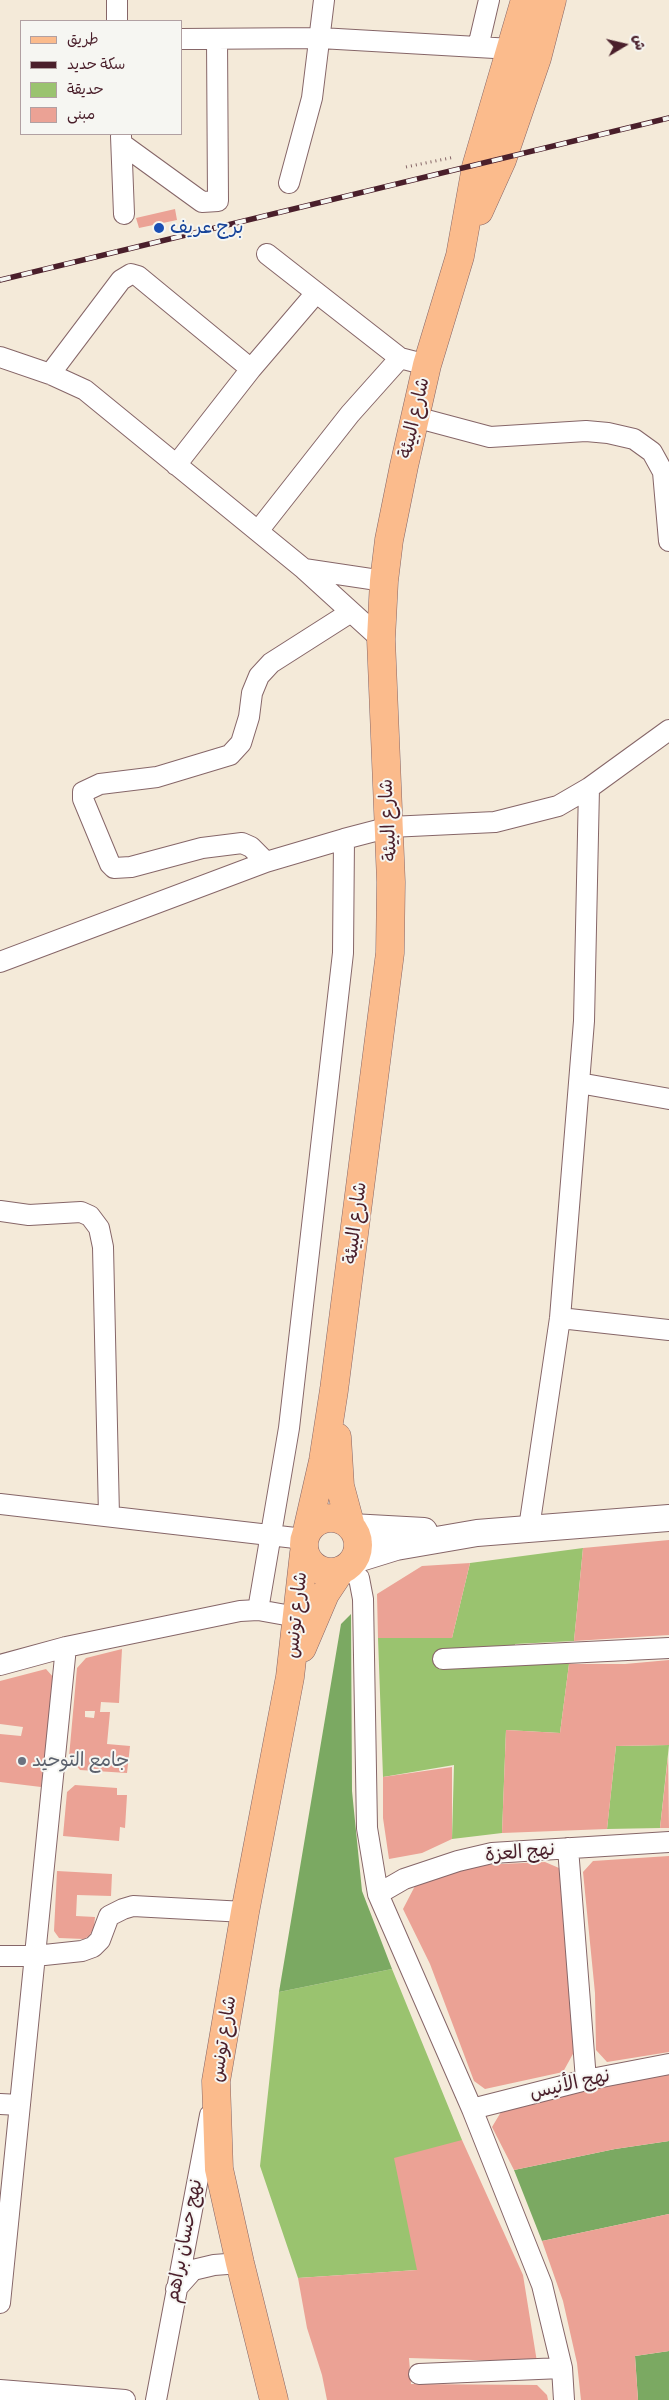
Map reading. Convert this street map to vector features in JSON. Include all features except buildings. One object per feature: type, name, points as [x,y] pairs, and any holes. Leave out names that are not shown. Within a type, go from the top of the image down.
[{"type":"main road","name":"شارع البيئة","points":[[305,1541],[322,1461],[334,1390],[390,953],[390,827],[381,640],[384,581],[396,503],[427,365],[460,256],[476,166],[525,0]]},
{"type":"main road","name":"شارع البيئة","points":[[460,256],[502,160],[542,42],[552,0]]},
{"type":"main road","name":"شارع البيئة","points":[[334,1390],[340,1486],[351,1527]]},
{"type":"main road","points":[[336,1518],[351,1527],[358,1543],[347,1566],[323,1572],[308,1561],[305,1541],[319,1520],[336,1518]]},
{"type":"main road","name":"شارع تونس","points":[[274,2400],[219,2169],[216,2082],[245,1912],[290,1677],[305,1541]]},
{"type":"main road","name":"شارع تونس","points":[[290,1677],[325,1594],[347,1566]]},
{"type":"street","points":[[117,0],[117,20]]},
{"type":"street","points":[[289,182],[312,98],[324,0]]},
{"type":"street","points":[[478,47],[489,0]]},
{"type":"street","points":[[182,39],[320,38],[512,49]]},
{"type":"street","points":[[121,139],[202,202],[218,201],[217,39]]},
{"type":"street","points":[[121,139],[124,214]]},
{"type":"street","points":[[267,254],[400,358],[427,365]]},
{"type":"street","points":[[50,374],[121,280],[130,274],[138,276],[251,369]]},
{"type":"street","points":[[176,464],[251,369],[316,293]]},
{"type":"street","points":[[0,357],[50,374],[85,390],[304,569],[381,640]]},
{"type":"street","points":[[258,531],[350,414],[400,358]]},
{"type":"street","points":[[415,417],[490,437],[586,431],[608,433],[634,439],[652,452],[662,472],[669,541]]},
{"type":"street","points":[[304,569],[384,581]]},
{"type":"street","points":[[266,862],[251,847],[242,843],[202,848],[131,867],[114,868],[110,864],[87,808],[83,792],[100,784],[157,777],[230,755],[241,743],[249,717],[252,693],[259,676],[271,663],[351,612]]},
{"type":"street","points":[[0,962],[266,862],[344,838],[390,827],[495,822],[558,806],[589,788],[669,730]]},
{"type":"street","points":[[529,1528],[560,1318],[579,1084],[584,1021],[589,788]]},
{"type":"street","points":[[258,1610],[289,1428],[343,952],[344,838]]},
{"type":"street","points":[[579,1084],[669,1099]]},
{"type":"street","points":[[0,1211],[29,1215],[81,1212],[90,1216],[99,1228],[104,1247],[109,1516]]},
{"type":"street","points":[[560,1318],[669,1330]]},
{"type":"street","points":[[0,1504],[270,1534],[305,1541]]},
{"type":"street","points":[[564,2400],[562,2368],[542,2285],[472,2109],[378,1894],[367,1828],[363,1599],[360,1578],[347,1566],[396,1548],[477,1533],[669,1518]]},
{"type":"street","points":[[351,1527],[477,1533]]},
{"type":"street","points":[[0,1665],[66,1647],[240,1610],[258,1610],[297,1617]]},
{"type":"street","points":[[0,2303],[3,2247],[20,2105],[66,1647]]},
{"type":"street","points":[[443,1659],[669,1648]]},
{"type":"street","name":"نهج العزة","points":[[378,1894],[404,1879],[458,1861],[492,1853],[669,1842]]},
{"type":"street","points":[[568,1848],[586,2080]]},
{"type":"street","points":[[0,1956],[35,1956],[82,1951],[93,1947],[100,1940],[110,1916],[133,1906],[245,1912]]},
{"type":"street","name":"نهج الأنيس","points":[[472,2109],[586,2080],[669,2064]]},
{"type":"street","name":"نهج حسان براهم","points":[[156,2400],[216,2082]]},
{"type":"street","points":[[0,2104],[20,2105]]},
{"type":"street","points":[[176,2289],[193,2270],[214,2265],[240,2263]]},
{"type":"street","points":[[419,2374],[562,2368]]},
{"type":"street","points":[[0,2390],[125,2400]]},
{"type":"path","points":[[406,167],[481,151]]},
{"type":"green space","points":[[583,1548],[574,1641],[515,1644],[514,1663],[569,1664],[560,1733],[506,1730],[502,1833],[452,1839],[454,1765],[383,1777],[378,1638],[452,1638],[470,1563]]},
{"type":"green space","points":[[351,1614],[352,1791],[362,1891],[392,1969],[279,1992],[341,1624]]},
{"type":"green space","points":[[669,1745],[660,1828],[607,1829],[616,1746]]},
{"type":"green space","points":[[392,1969],[462,2140],[417,2270],[298,2278],[260,2166],[279,1992]]},
{"type":"green space","points":[[669,2141],[669,2214],[542,2241],[514,2170],[615,2149]]},
{"type":"green space","points":[[669,2351],[669,2400],[638,2400],[635,2356]]},
{"type":"railway","points":[[0,280],[669,118]]},
{"type":"place","name":"برج عريف","points":[[159,228]]},
{"type":"place","name":"جامع التوحيد","points":[[22,1761]]}]
